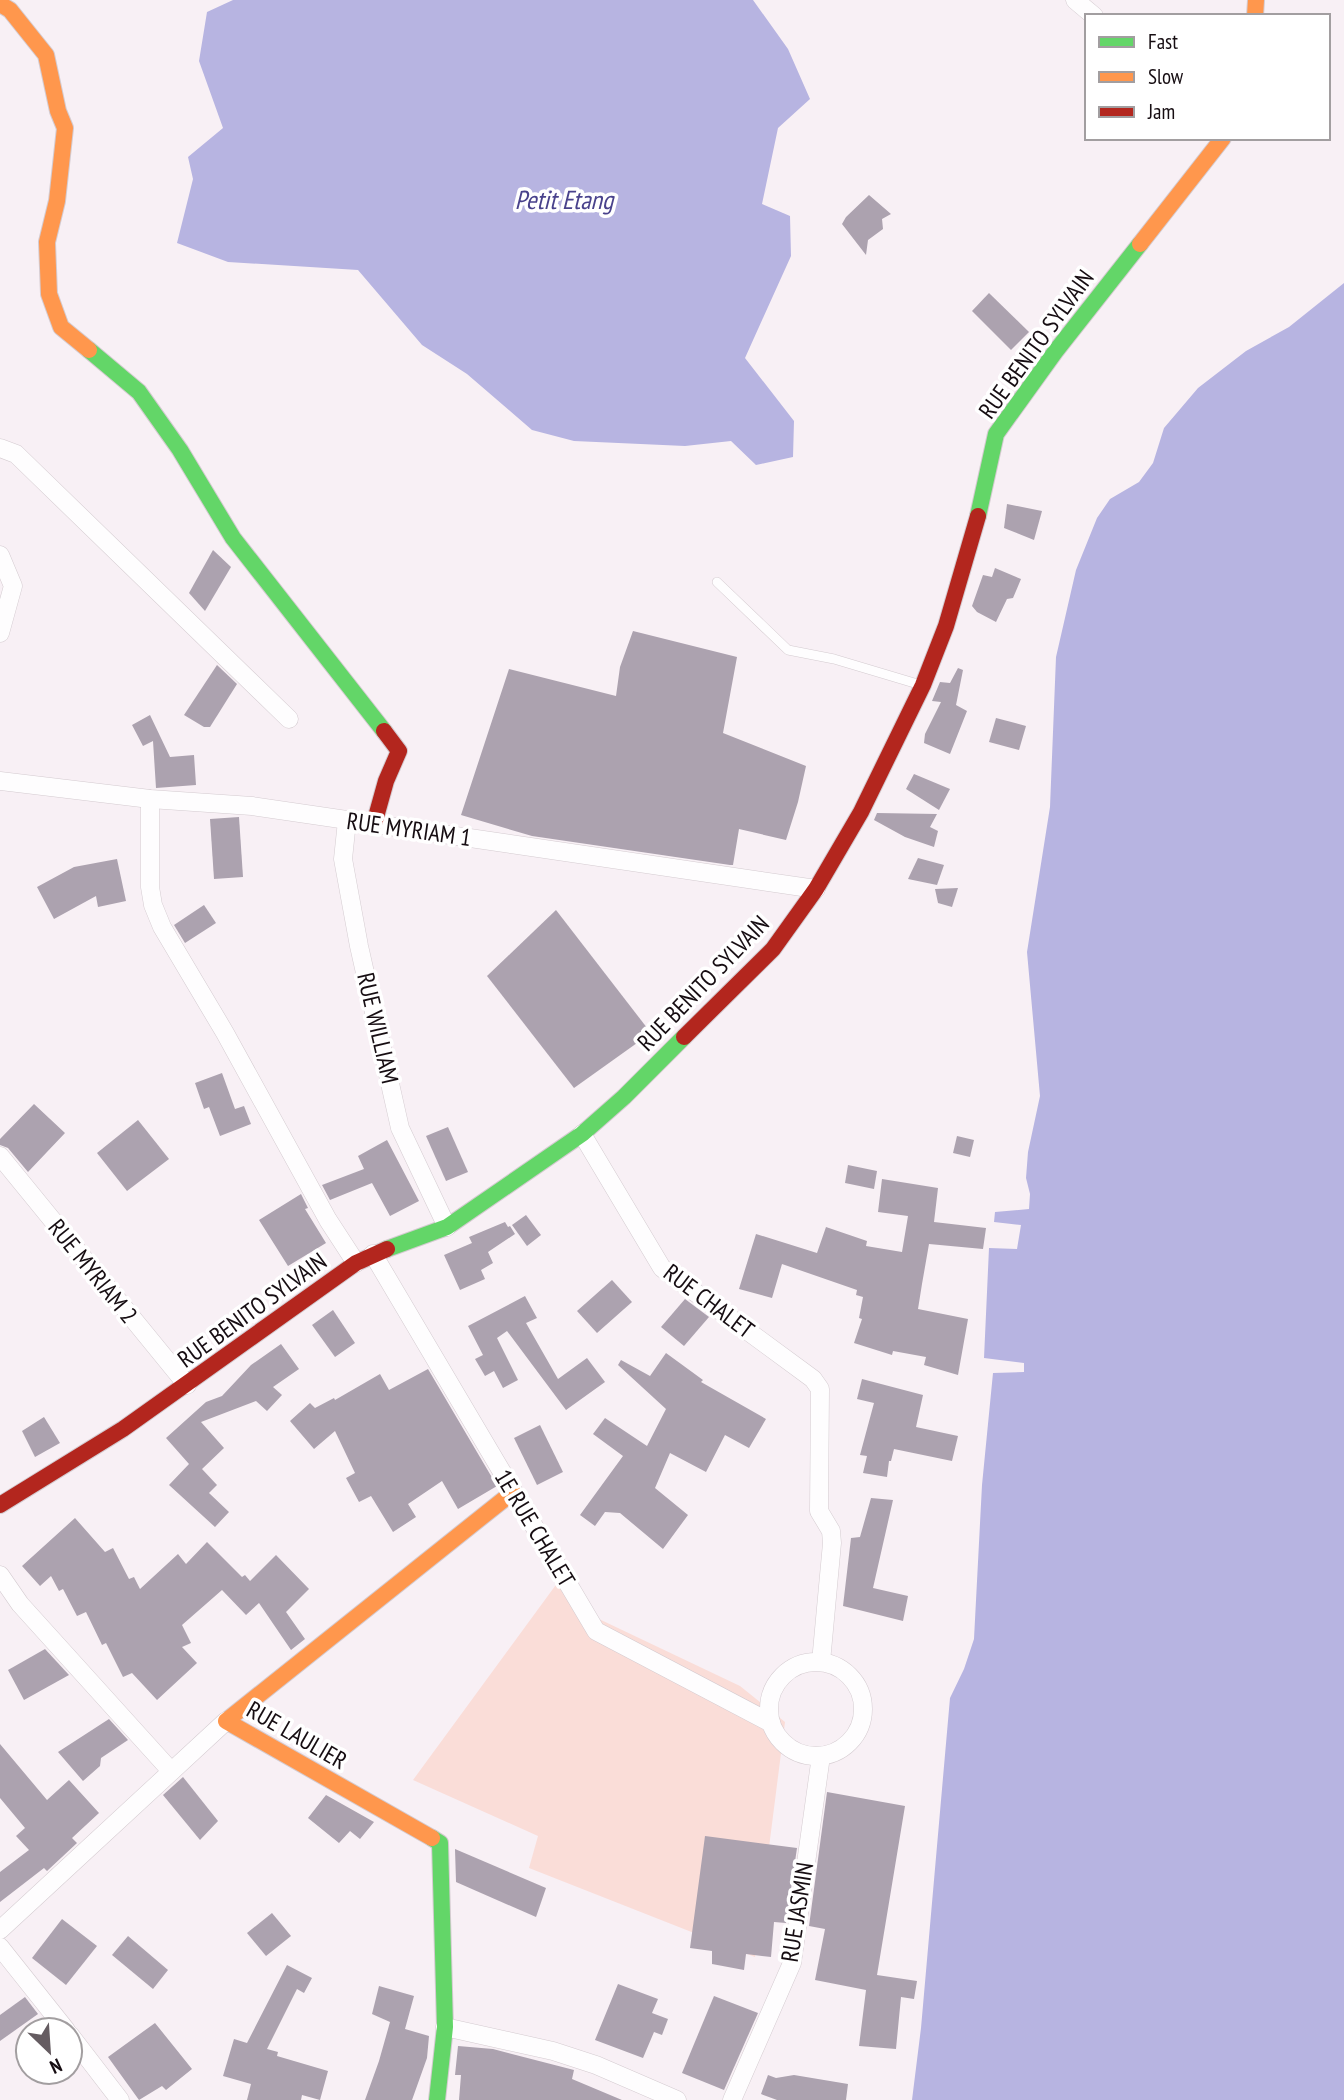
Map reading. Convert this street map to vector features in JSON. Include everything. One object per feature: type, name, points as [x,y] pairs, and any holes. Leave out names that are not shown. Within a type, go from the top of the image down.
[{"type":"main road","points":[[0,4],[10,10],[46,55],[58,111],[65,128],[57,201],[47,242],[49,293],[61,327],[139,392],[180,450],[233,538],[360,697],[399,751],[386,781],[374,824]]},
{"type":"main road","name":"RUE BENITO SYLVAIN","points":[[0,1504],[123,1429],[356,1263],[373,1254],[447,1227],[582,1133],[624,1097],[773,949],[816,889],[861,812],[923,685],[946,626],[976,525],[996,434],[1055,352],[1221,140]]},
{"type":"main road","name":"RUE LAULIER","points":[[437,2100],[445,2027],[440,1843],[226,1721],[513,1492]]},
{"type":"street","points":[[1075,0],[1092,14]]},
{"type":"street","points":[[0,448],[16,454],[289,719]]},
{"type":"street","points":[[0,555],[13,586],[0,633]]},
{"type":"street","name":"RUE MYRIAM 1","points":[[0,781],[150,799],[252,806],[816,889]]},
{"type":"street","points":[[150,799],[150,887],[153,905],[162,927],[225,1033],[328,1220],[356,1263]]},
{"type":"street","name":"RUE WILLIAM","points":[[347,821],[343,859],[359,946],[400,1128],[447,1227]]},
{"type":"street","name":"RUE CHALET","points":[[582,1133],[662,1268],[813,1379],[820,1389],[819,1511],[831,1531],[832,1543],[821,1662]]},
{"type":"street","name":"RUE MYRIAM 2","points":[[0,1156],[187,1385]]},
{"type":"street","name":"1E RUE CHALET","points":[[373,1254],[596,1631],[771,1723]]},
{"type":"street","points":[[0,1575],[20,1604],[172,1771]]},
{"type":"street","points":[[821,1662],[836,1666],[849,1675],[858,1687],[863,1709],[858,1731],[848,1743],[835,1752],[821,1756],[805,1755],[790,1748],[779,1738],[771,1723],[769,1708],[772,1693],[780,1679],[791,1669],[806,1663],[821,1662]]},
{"type":"street","points":[[0,1930],[226,1721]]},
{"type":"street","name":"RUE JASMIN","points":[[732,2100],[792,1963],[821,1756]]},
{"type":"street","points":[[0,1947],[55,2016]]},
{"type":"street","points":[[445,2027],[553,2051],[596,2065],[677,2100]]},
{"type":"street","points":[[84,2053],[120,2100]]},
{"type":"lane","points":[[717,582],[788,650],[834,659],[923,685]]},
{"type":"shaded area","points":[[558,1582],[580,1610],[740,1686],[785,1722],[755,1957],[529,1868],[538,1836],[413,1780]]},
{"type":"water","name":"Petit Etang","points":[[233,0],[753,0],[788,49],[810,99],[778,128],[762,204],[790,216],[791,256],[745,358],[794,421],[793,457],[756,465],[731,441],[685,446],[574,441],[532,430],[467,374],[422,345],[358,270],[228,262],[177,243],[193,179],[188,157],[223,128],[199,61],[207,12]]},
{"type":"water","points":[[1344,283],[1344,2100],[912,2100],[921,2028],[950,1698],[974,1639],[982,1485],[993,1373],[1024,1372],[1024,1363],[984,1358],[989,1248],[1017,1249],[1021,1225],[994,1222],[995,1212],[1029,1209],[1030,1194],[1026,1178],[1028,1152],[1040,1096],[1027,952],[1050,807],[1056,657],[1076,570],[1097,518],[1110,499],[1139,482],[1153,463],[1164,428],[1198,388],[1246,351],[1289,327]]},
{"type":"building","points":[[869,195],[891,214],[882,219],[883,229],[868,240],[866,255],[842,224]]},
{"type":"building","points":[[989,293],[1029,332],[1011,350],[972,311]]},
{"type":"building","points":[[1007,504],[1042,511],[1034,540],[1004,528]]},
{"type":"building","points":[[213,550],[231,567],[205,611],[189,593]]},
{"type":"building","points":[[995,568],[1021,579],[1013,598],[1007,599],[996,622],[977,612],[972,606],[983,575],[992,577]]},
{"type":"building","points":[[633,631],[737,657],[723,733],[806,766],[786,840],[739,829],[733,865],[730,865],[532,836],[461,815],[509,669],[616,696],[620,667]]},
{"type":"building","points":[[217,665],[237,684],[210,727],[204,727],[184,715]]},
{"type":"building","points":[[958,668],[963,670],[956,705],[967,711],[950,754],[924,743],[925,734],[941,702],[932,701],[940,682],[950,683]]},
{"type":"building","points":[[150,715],[170,757],[194,755],[196,785],[156,788],[153,741],[143,746],[132,725]]},
{"type":"building","points":[[996,718],[1026,726],[1019,750],[989,742]]},
{"type":"building","points":[[914,774],[950,789],[939,810],[906,789]]},
{"type":"building","points":[[877,813],[937,814],[930,827],[938,831],[934,847],[905,837],[874,820]]},
{"type":"building","points":[[239,817],[243,877],[214,879],[210,819]]},
{"type":"building","points":[[918,858],[944,865],[937,885],[908,879]]},
{"type":"building","points":[[117,859],[126,901],[98,907],[96,896],[54,919],[37,887],[74,867]]},
{"type":"building","points":[[958,888],[952,907],[938,903],[935,889]]},
{"type":"building","points":[[204,905],[216,923],[185,943],[174,925]]},
{"type":"building","points":[[556,910],[651,1033],[574,1088],[487,976]]},
{"type":"building","points":[[222,1073],[235,1109],[244,1106],[251,1124],[220,1136],[209,1107],[204,1109],[195,1083]]},
{"type":"building","points":[[34,1104],[65,1133],[28,1172],[8,1148],[0,1145],[0,1139]]},
{"type":"building","points":[[138,1120],[169,1159],[127,1191],[97,1153]]},
{"type":"building","points":[[448,1127],[468,1172],[446,1181],[426,1136]]},
{"type":"building","points":[[957,1136],[974,1140],[970,1157],[953,1153]]},
{"type":"building","points":[[387,1140],[419,1201],[390,1216],[372,1183],[330,1200],[322,1185],[364,1169],[358,1156]]},
{"type":"building","points":[[848,1165],[877,1171],[874,1189],[845,1183]]},
{"type":"building","points":[[882,1179],[938,1188],[934,1222],[986,1228],[983,1249],[929,1244],[918,1309],[968,1319],[958,1375],[924,1365],[926,1357],[893,1351],[892,1355],[854,1343],[862,1319],[859,1318],[863,1297],[856,1295],[857,1290],[782,1264],[772,1298],[739,1289],[756,1234],[817,1253],[826,1227],[867,1241],[866,1246],[902,1252],[908,1216],[878,1212]]},
{"type":"building","points":[[301,1194],[308,1208],[305,1209],[326,1243],[288,1266],[259,1220]]},
{"type":"building","points":[[526,1215],[541,1235],[527,1246],[512,1225]]},
{"type":"building","points":[[505,1222],[515,1234],[488,1252],[493,1263],[481,1270],[485,1279],[460,1290],[444,1255],[472,1243],[469,1237]]},
{"type":"building","points":[[612,1280],[632,1302],[597,1333],[577,1311]]},
{"type":"building","points":[[525,1296],[537,1318],[526,1323],[558,1379],[587,1358],[605,1382],[566,1410],[507,1331],[497,1338],[518,1380],[503,1388],[494,1371],[485,1376],[475,1359],[483,1355],[468,1326]]},
{"type":"building","points":[[685,1299],[709,1317],[684,1346],[661,1327]]},
{"type":"building","points":[[333,1310],[355,1343],[335,1357],[312,1325]]},
{"type":"building","points":[[281,1344],[299,1369],[273,1387],[282,1395],[267,1411],[256,1401],[201,1422],[224,1448],[202,1469],[217,1485],[209,1493],[229,1512],[215,1527],[169,1485],[189,1464],[166,1438],[206,1402],[222,1396],[251,1365]]},
{"type":"building","points":[[666,1353],[703,1380],[701,1382],[766,1419],[749,1448],[725,1435],[706,1472],[670,1453],[655,1488],[688,1515],[663,1549],[620,1513],[605,1512],[595,1526],[580,1515],[623,1456],[593,1434],[605,1418],[647,1446],[666,1409],[618,1365],[621,1360],[650,1376]]},
{"type":"building","points":[[428,1369],[497,1486],[458,1509],[442,1481],[408,1504],[416,1517],[393,1532],[371,1496],[359,1502],[346,1478],[355,1473],[335,1431],[314,1449],[290,1421],[310,1403],[315,1408],[334,1398],[335,1400],[380,1374],[389,1390]]},
{"type":"building","points":[[862,1379],[923,1395],[916,1427],[958,1436],[952,1461],[894,1449],[887,1477],[863,1473],[867,1456],[860,1455],[874,1403],[857,1399]]},
{"type":"building","points":[[44,1417],[60,1443],[35,1457],[22,1431]]},
{"type":"building","points":[[540,1425],[563,1472],[537,1485],[514,1438]]},
{"type":"building","points":[[871,1498],[893,1500],[873,1588],[908,1596],[903,1621],[843,1606],[851,1538],[860,1537]]},
{"type":"building","points":[[75,1518],[105,1552],[113,1548],[129,1579],[134,1577],[140,1589],[178,1554],[186,1564],[207,1542],[242,1577],[245,1575],[250,1581],[276,1555],[309,1589],[286,1612],[305,1639],[291,1650],[259,1603],[246,1615],[222,1590],[182,1625],[191,1643],[182,1647],[197,1663],[157,1700],[132,1673],[123,1677],[106,1643],[102,1645],[86,1612],[77,1616],[63,1589],[59,1591],[51,1576],[40,1586],[22,1566]]},
{"type":"building","points":[[45,1649],[69,1675],[24,1700],[8,1670]]},
{"type":"building","points":[[109,1719],[128,1740],[101,1758],[100,1766],[83,1781],[58,1752]]},
{"type":"building","points":[[0,1744],[47,1800],[69,1780],[99,1813],[72,1838],[77,1843],[47,1871],[44,1868],[0,1902],[0,1872],[29,1850],[16,1836],[25,1828],[0,1798]]},
{"type":"building","points":[[183,1777],[218,1821],[200,1840],[163,1795]]},
{"type":"building","points":[[827,1792],[905,1806],[877,1975],[917,1981],[914,1999],[901,1997],[896,2049],[859,2046],[866,1990],[815,1980],[825,1929],[809,1926]]},
{"type":"building","points":[[326,1795],[374,1822],[360,1839],[350,1831],[339,1843],[308,1818]]},
{"type":"building","points":[[705,1836],[797,1848],[786,1923],[774,1922],[771,1957],[746,1954],[744,1970],[712,1964],[712,1951],[690,1948]]},
{"type":"building","points":[[455,1849],[546,1888],[536,1917],[456,1882]]},
{"type":"building","points":[[272,1913],[291,1936],[266,1956],[247,1933]]},
{"type":"building","points":[[62,1919],[97,1946],[66,1985],[32,1958]]},
{"type":"building","points":[[128,1936],[168,1970],[153,1989],[112,1955]]},
{"type":"building","points":[[287,1965],[312,1978],[304,1993],[297,1989],[267,2049],[278,2052],[277,2056],[328,2071],[320,2100],[302,2095],[301,2100],[247,2100],[251,2084],[223,2076],[234,2039],[247,2043]]},
{"type":"building","points":[[618,1984],[658,1999],[652,2013],[668,2019],[662,2035],[654,2032],[643,2058],[595,2040]]},
{"type":"building","points":[[379,1986],[414,1996],[405,2029],[429,2036],[427,2058],[412,2100],[365,2100],[390,2022],[372,2014]]},
{"type":"building","points":[[714,1996],[758,2013],[724,2090],[682,2073]]},
{"type":"building","points":[[25,1997],[38,2014],[14,2016],[14,2031],[0,2041],[0,2015]]},
{"type":"building","points":[[155,2023],[192,2069],[166,2090],[162,2086],[139,2100],[108,2057]]},
{"type":"building","points":[[458,2046],[493,2049],[574,2070],[572,2079],[622,2100],[459,2100],[461,2075],[455,2075]]},
{"type":"building","points":[[768,2075],[776,2078],[794,2075],[848,2084],[846,2100],[777,2100],[761,2094]]},
{"type":"traffic: fast","points":[[978,516],[996,434],[1055,352],[1140,244]]},
{"type":"traffic: fast","points":[[89,350],[139,392],[180,450],[233,538],[384,731]]},
{"type":"traffic: fast","points":[[387,1249],[447,1227],[582,1134],[624,1097],[684,1037]]},
{"type":"traffic: fast","points":[[432,1838],[440,1843],[445,2027],[437,2100]]},
{"type":"traffic: slow","points":[[1255,14],[1256,0]]},
{"type":"traffic: slow","points":[[0,4],[10,10],[46,55],[58,111],[65,128],[57,201],[47,242],[49,294],[61,327],[89,350]]},
{"type":"traffic: slow","points":[[1140,244],[1221,140]]},
{"type":"traffic: slow","points":[[432,1838],[226,1721],[513,1492]]},
{"type":"traffic: jam","points":[[684,1037],[773,949],[816,889],[861,812],[923,685],[946,626],[978,516]]},
{"type":"traffic: jam","points":[[374,824],[386,781],[399,751],[384,731]]},
{"type":"traffic: jam","points":[[0,1505],[123,1429],[356,1263],[387,1249]]}]
